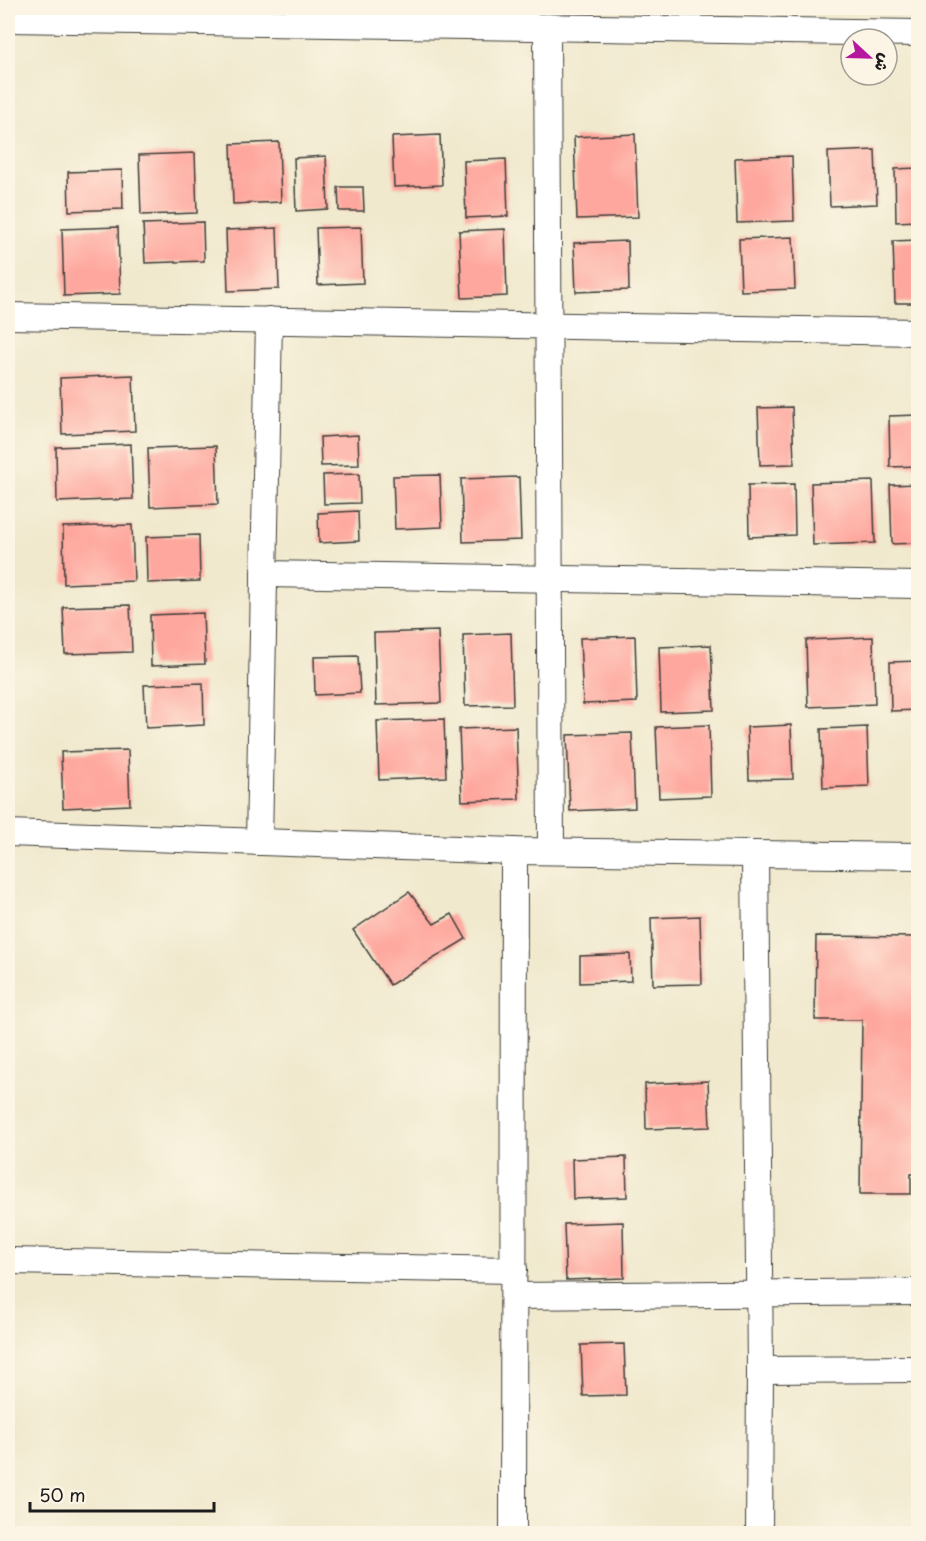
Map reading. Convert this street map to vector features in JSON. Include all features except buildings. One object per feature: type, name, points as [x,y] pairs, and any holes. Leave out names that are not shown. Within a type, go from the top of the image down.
[{"type":"street","points":[[8,19],[300,16],[547,27],[918,33]]},
{"type":"street","points":[[547,27],[551,851]]},
{"type":"street","points":[[8,316],[918,332]]},
{"type":"street","points":[[259,842],[268,320]]},
{"type":"street","points":[[264,574],[918,585]]},
{"type":"street","points":[[8,833],[514,851],[918,856]]},
{"type":"street","points":[[513,1533],[514,851]]},
{"type":"street","points":[[755,854],[760,1370],[759,1533]]},
{"type":"street","points":[[8,1261],[514,1270]]},
{"type":"street","points":[[514,1296],[918,1292]]},
{"type":"street","points":[[760,1370],[918,1369]]}]
